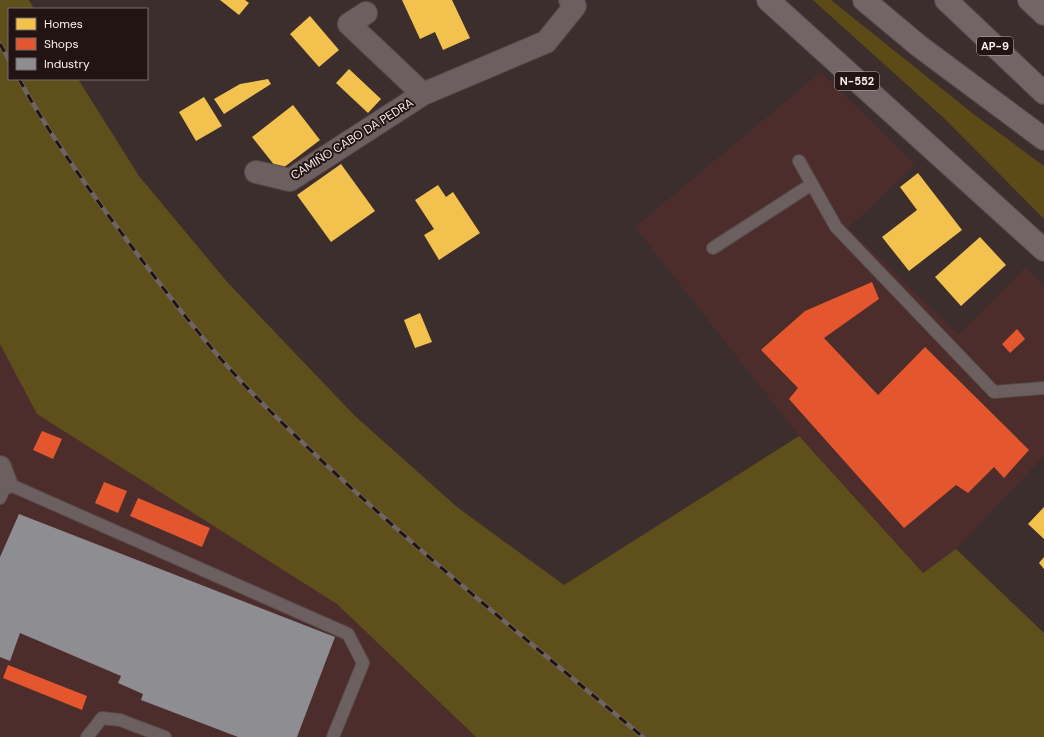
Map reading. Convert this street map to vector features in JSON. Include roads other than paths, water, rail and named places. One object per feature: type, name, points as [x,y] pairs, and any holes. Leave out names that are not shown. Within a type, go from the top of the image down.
[{"type":"highway","name":"N-552","points":[[768,0],[945,162],[1044,250]]},
{"type":"highway","points":[[864,0],[919,46],[1044,139]]},
{"type":"highway","name":"AP-9","points":[[946,0],[1044,93]]},
{"type":"highway","name":"N-552","points":[[945,162],[1044,264]]},
{"type":"street","name":"CAMIÑO CABO DA PEDRA","points":[[256,172],[290,180],[423,94],[546,42],[574,6],[570,0]]},
{"type":"street","name":"CAMIÑO CABO DA PEDRA","points":[[366,12],[349,24],[423,94]]},
{"type":"lane","points":[[799,161],[836,228],[994,392],[1044,388]]},
{"type":"lane","points":[[713,248],[812,184]]},
{"type":"lane","points":[[2,483],[348,634],[363,663],[333,737]]},
{"type":"lane","points":[[87,737],[102,718],[120,720],[165,737]]},
{"type":"railway","points":[[0,44],[8,58]]},
{"type":"railway","points":[[20,80],[55,140],[109,216],[192,324],[247,388],[312,451],[404,535],[499,617],[643,737]]}]
